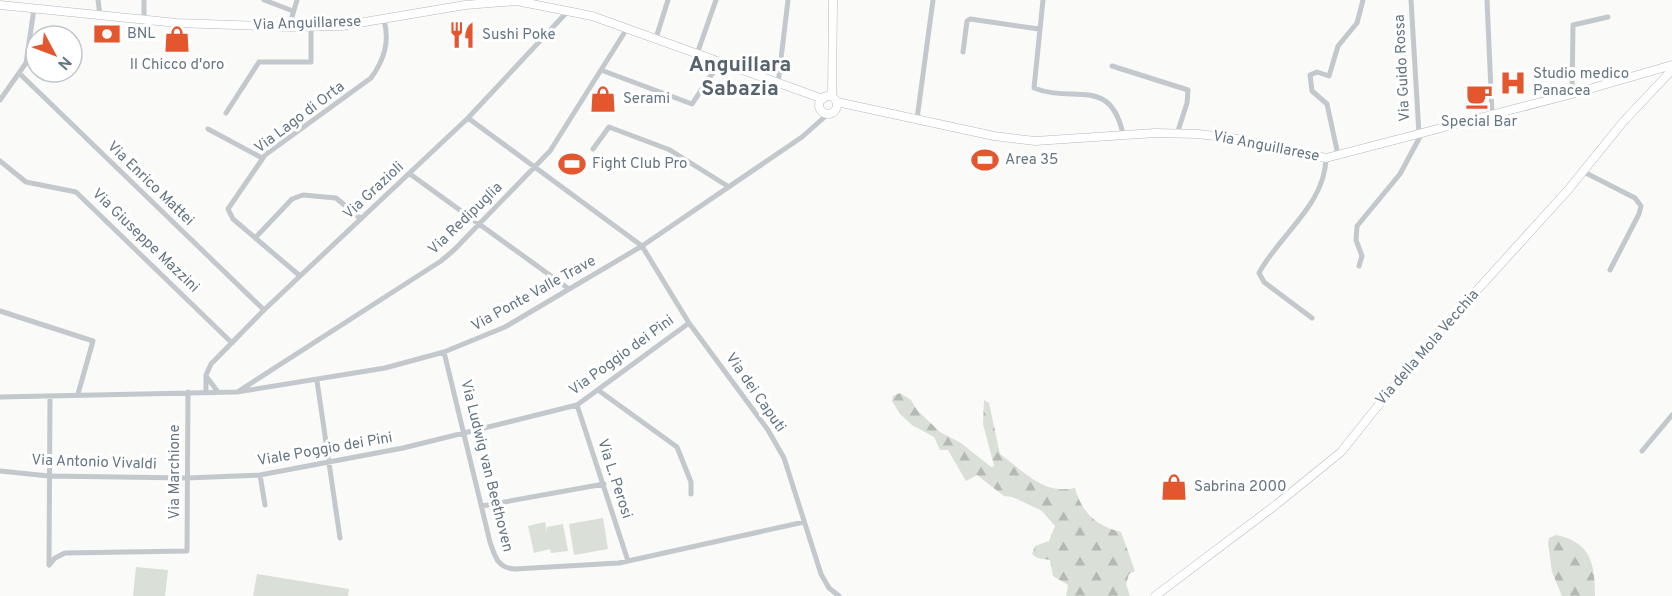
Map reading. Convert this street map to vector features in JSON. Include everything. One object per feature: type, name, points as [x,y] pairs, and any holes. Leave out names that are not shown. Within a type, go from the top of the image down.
[{"type":"main road","points":[[826,105],[831,86],[834,0]]},
{"type":"main road","name":"Via Anguillarese","points":[[0,5],[144,19],[311,27],[384,20],[474,2],[517,1],[569,10],[628,27],[778,84],[826,105],[852,105],[994,136],[1035,141],[1123,134],[1177,134],[1232,138],[1326,158],[1572,94],[1672,65]]},
{"type":"main road","name":"Via della Mola Vecchia","points":[[1155,596],[1277,504],[1341,452],[1421,352],[1584,172],[1623,122],[1672,70]]},
{"type":"street","points":[[98,0],[100,15]]},
{"type":"street","points":[[144,0],[144,19]]},
{"type":"street","points":[[264,0],[294,11]]},
{"type":"street","points":[[289,27],[297,0]]},
{"type":"street","points":[[656,38],[668,0]]},
{"type":"street","points":[[698,54],[716,0]]},
{"type":"street","points":[[778,84],[788,0]]},
{"type":"street","points":[[917,119],[933,0]]},
{"type":"street","points":[[1043,0],[1034,88],[1103,99],[1115,111],[1123,134]]},
{"type":"street","points":[[1338,156],[1328,104],[1312,91],[1309,83],[1311,73],[1329,76],[1338,46],[1357,23],[1363,0]]},
{"type":"street","name":"Via Guido Rossa","points":[[1411,0],[1420,134]]},
{"type":"street","points":[[1487,0],[1492,114]]},
{"type":"street","points":[[0,100],[26,63],[33,9]]},
{"type":"street","name":"Via Grazioli","points":[[206,375],[211,364],[264,310],[468,118],[569,10]]},
{"type":"street","points":[[1572,94],[1573,25],[1608,17]]},
{"type":"street","points":[[963,52],[967,21],[970,19],[1039,29]]},
{"type":"street","name":"Via Lago di Orta","points":[[300,276],[228,212],[262,158],[371,78],[381,64],[385,49],[387,33],[384,20]]},
{"type":"street","points":[[226,113],[259,62],[310,62],[311,27]]},
{"type":"street","name":"Via Redipuglia","points":[[237,392],[441,261],[550,151],[628,27]]},
{"type":"street","points":[[601,70],[692,104],[720,63]]},
{"type":"street","points":[[1112,66],[1188,90],[1187,103],[1177,134]]},
{"type":"street","name":"Via Enrico Mattei","points":[[20,74],[264,310]]},
{"type":"street","name":"Via Ponte Valle Trave","points":[[0,397],[237,392],[317,381],[385,368],[444,352],[505,327],[642,246],[729,187],[826,105]]},
{"type":"street","points":[[468,118],[642,246]]},
{"type":"street","points":[[593,148],[609,127],[670,150],[729,187]]},
{"type":"street","points":[[208,129],[262,158]]},
{"type":"street","points":[[1359,266],[1362,256],[1356,240],[1357,226],[1400,174],[1420,134]]},
{"type":"street","points":[[1312,318],[1264,282],[1259,273],[1319,192],[1326,170],[1326,158]]},
{"type":"street","name":"Via Giuseppe Mazzini","points":[[0,161],[26,182],[76,192],[232,343]]},
{"type":"street","points":[[1584,172],[1635,198],[1641,206],[1610,270]]},
{"type":"street","points":[[410,174],[569,289]]},
{"type":"street","points":[[255,238],[288,202],[303,195],[333,197],[361,219]]},
{"type":"street","name":"Via dei Caputi","points":[[642,246],[689,323],[768,430],[784,458],[821,574],[829,588],[839,596]]},
{"type":"street","points":[[0,311],[93,341],[78,394]]},
{"type":"street","name":"Via Poggio dei Pini","points":[[464,432],[578,405],[689,323]]},
{"type":"street","name":"Via Ludwig van Beethoven","points":[[444,352],[495,555],[505,567],[628,561],[804,522]]},
{"type":"street","points":[[206,375],[206,392]]},
{"type":"street","points":[[206,375],[218,392]]},
{"type":"street","points":[[317,381],[340,537]]},
{"type":"street","points":[[598,390],[676,447],[691,482],[691,494]]},
{"type":"street","name":"Via Marchione","points":[[49,476],[49,565],[54,558],[65,553],[187,551],[188,392]]},
{"type":"street","points":[[49,476],[50,396]]},
{"type":"street","name":"Via L. Perosi","points":[[578,405],[628,561]]},
{"type":"street","points":[[1642,451],[1672,415]]},
{"type":"street","name":"Viale Poggio dei Pini","points":[[187,478],[260,475],[329,464],[464,432]]},
{"type":"street","name":"Via Antonio Vivaldi","points":[[0,471],[49,476],[187,478]]},
{"type":"street","points":[[260,475],[266,505]]},
{"type":"street","points":[[482,506],[604,484]]},
{"type":"green space","points":[[900,393],[911,400],[917,410],[940,432],[961,443],[991,467],[994,466],[983,424],[984,400],[989,403],[1000,454],[1044,485],[1053,488],[1075,488],[1082,505],[1091,517],[1104,526],[1121,532],[1135,571],[1129,574],[1126,584],[1130,596],[1066,596],[1068,585],[1053,576],[1050,560],[1037,558],[1032,554],[1035,546],[1049,541],[1055,526],[1042,511],[1013,497],[1004,496],[977,475],[966,481],[948,450],[940,450],[934,437],[912,425],[900,414],[892,401],[893,396]]},
{"type":"green space","points":[[603,518],[608,549],[574,555],[569,524]]},
{"type":"green space","points":[[545,522],[547,533],[547,527],[563,524],[568,551],[551,553],[550,549],[534,553],[528,526]]},
{"type":"green space","points":[[1556,535],[1577,543],[1589,556],[1594,574],[1595,596],[1562,596],[1552,572],[1548,543],[1549,538]]},
{"type":"green space","points":[[136,567],[168,570],[165,596],[133,596]]},
{"type":"green space","points":[[257,574],[349,589],[348,596],[253,596]]},
{"type":"place","name":"BNL","points":[[107,34]]},
{"type":"place","name":"Sushi Poke","points":[[462,35]]},
{"type":"place","name":"Il Chicco d'oro","points":[[177,39]]},
{"type":"place","name":"Studio medico Panacea","points":[[1513,83]]},
{"type":"place","name":"Special Bar","points":[[1479,96]]},
{"type":"place","name":"Serami","points":[[603,99]]},
{"type":"place","name":"Area 35","points":[[985,160]]},
{"type":"place","name":"Fight Club Pro","points":[[572,164]]},
{"type":"place","name":"Sabrina 2000","points":[[1174,487]]},
{"type":"district","name":"Anguillara Sabazia","points":[[740,77]]}]
